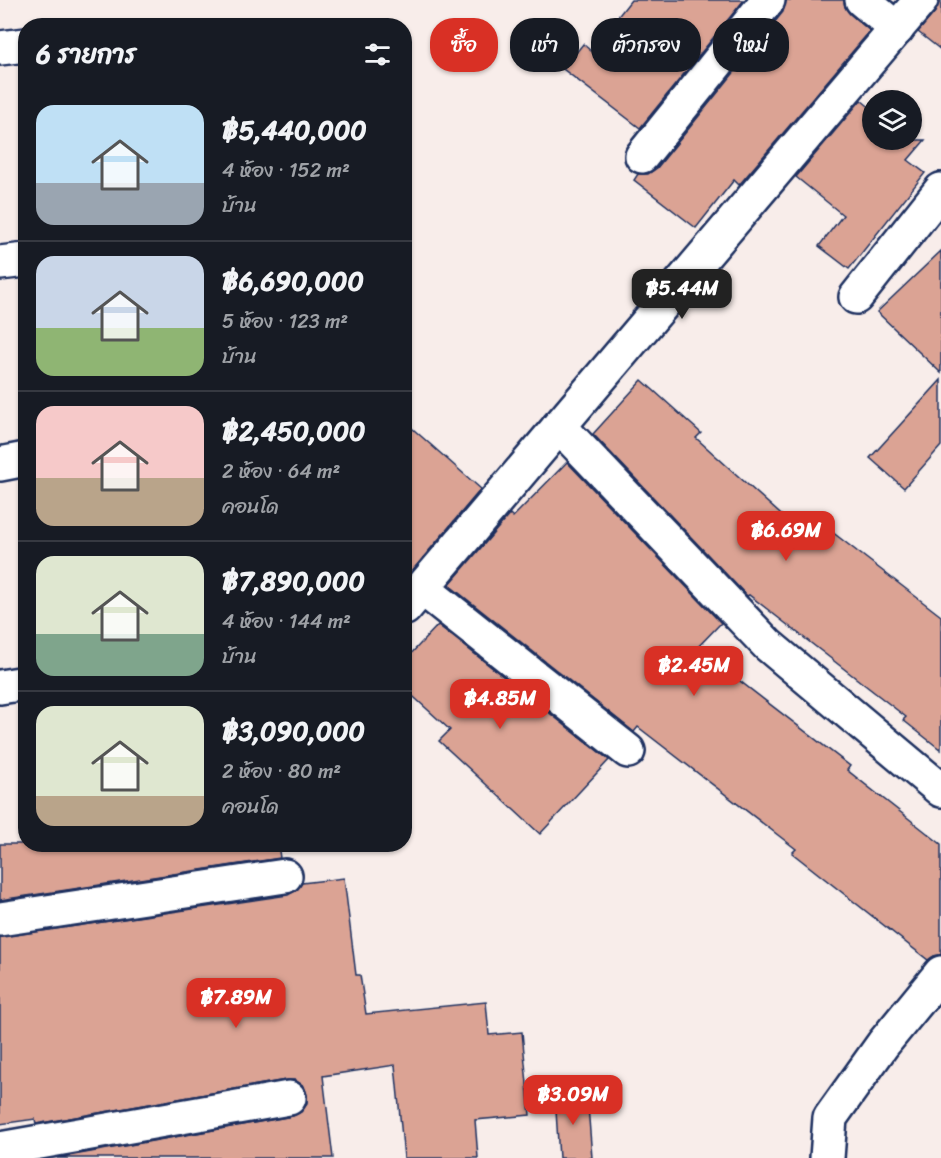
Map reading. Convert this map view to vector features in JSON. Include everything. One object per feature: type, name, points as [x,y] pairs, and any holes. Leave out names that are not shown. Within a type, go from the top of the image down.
[{"type":"street","points":[[642,156],[768,0]]},
{"type":"street","points":[[862,0],[897,29]]},
{"type":"street","points":[[628,751],[414,598],[921,0]]},
{"type":"street","points":[[0,48],[18,46]]},
{"type":"street","points":[[856,297],[941,190]]},
{"type":"street","points":[[0,263],[18,261]]},
{"type":"street","points":[[559,426],[768,645],[941,790]]},
{"type":"street","points":[[0,464],[18,461]]},
{"type":"street","points":[[0,687],[18,684]]},
{"type":"street","points":[[0,919],[285,876]]},
{"type":"street","points":[[827,1158],[830,1118],[883,1044],[941,973]]},
{"type":"street","points":[[0,1149],[289,1098]]},
{"type":"building","points":[[631,0],[744,0],[729,18],[713,18],[713,38],[701,53],[701,18],[617,18]]},
{"type":"building","points":[[786,0],[844,0],[845,7],[850,14],[870,31],[739,185],[734,180],[696,228],[634,180],[638,174],[648,174],[657,168],[735,72],[789,72],[789,18],[778,18],[783,12]]},
{"type":"building","points":[[941,0],[941,50],[918,32],[935,12]]},
{"type":"building","points":[[583,44],[591,51],[591,72],[686,72],[640,128],[567,72],[579,72],[579,49]]},
{"type":"building","points":[[861,100],[862,150],[916,150],[908,160],[925,173],[849,269],[819,246],[843,215],[796,177]]},
{"type":"building","points":[[941,251],[941,373],[877,312]]},
{"type":"building","points":[[642,380],[701,433],[696,438],[810,541],[823,525],[941,616],[941,750],[903,720],[906,717],[749,595],[747,596],[593,434]]},
{"type":"building","points":[[941,380],[941,446],[904,488],[870,458]]},
{"type":"building","points":[[412,428],[481,489],[412,571]]},
{"type":"building","points":[[567,462],[721,623],[697,648],[850,766],[847,770],[941,844],[941,955],[928,960],[792,853],[796,849],[638,727],[634,732],[449,585],[510,514],[513,517]]},
{"type":"building","points":[[438,625],[609,760],[540,834],[439,741],[450,730],[412,695],[412,653]]},
{"type":"building","points":[[0,844],[18,844],[18,852],[279,852],[280,858],[0,900]]},
{"type":"building","points":[[344,878],[356,975],[360,975],[366,1014],[486,1002],[489,1035],[522,1032],[530,1115],[475,1120],[478,1158],[404,1158],[395,1065],[323,1076],[333,1158],[57,1158],[293,1116],[301,1112],[307,1104],[304,1086],[295,1080],[36,1124],[35,1119],[0,1124],[0,937],[288,895],[297,890],[302,883]]},
{"type":"building","points":[[587,1093],[592,1158],[559,1158],[555,1095]]}]
